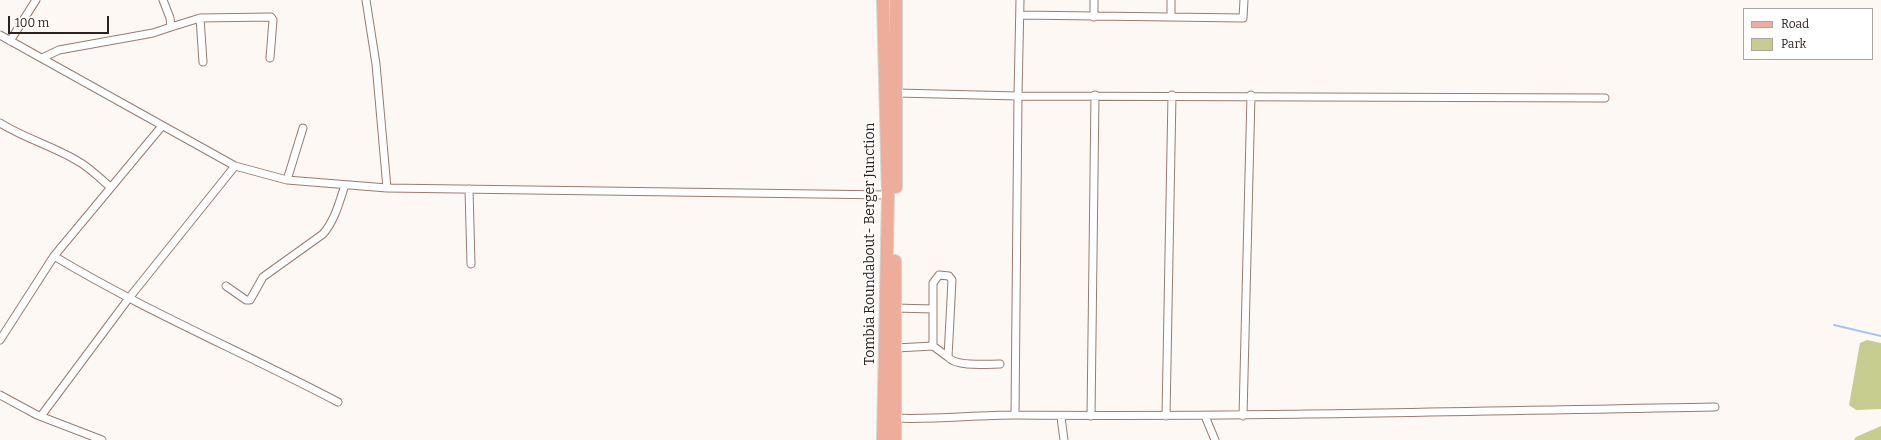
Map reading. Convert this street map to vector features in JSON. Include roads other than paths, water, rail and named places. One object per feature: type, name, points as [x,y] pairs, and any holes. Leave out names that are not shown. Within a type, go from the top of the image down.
[{"type":"main road","name":"Tombia Roundabout- Berger Junction","points":[[883,0],[888,195],[889,418],[895,440]]},
{"type":"main road","name":"Tombia Roundabout- Berger Junction","points":[[883,440],[889,418],[896,348],[894,308],[896,0]]},
{"type":"street","points":[[10,41],[36,0]]},
{"type":"street","points":[[163,0],[170,18],[171,26]]},
{"type":"street","points":[[366,0],[376,64],[387,188]]},
{"type":"street","points":[[1015,415],[1020,0]]},
{"type":"street","points":[[1094,0],[1094,17]]},
{"type":"street","points":[[1171,0],[1171,16]]},
{"type":"street","points":[[1020,15],[1243,18],[1244,0]]},
{"type":"street","points":[[42,58],[59,50],[153,33],[200,18],[271,17],[273,20],[270,58]]},
{"type":"street","points":[[200,18],[203,62]]},
{"type":"street","points":[[0,35],[235,166],[287,180],[387,188],[888,195]]},
{"type":"street","points":[[896,93],[1018,96],[1251,95],[1605,98]]},
{"type":"street","points":[[1091,416],[1095,95]]},
{"type":"street","points":[[1166,416],[1172,95]]},
{"type":"street","points":[[1244,416],[1251,95]]},
{"type":"street","points":[[0,123],[38,143],[76,159],[91,169],[110,187]]},
{"type":"street","points":[[0,340],[54,256],[162,126]]},
{"type":"street","points":[[287,180],[303,128]]},
{"type":"street","points":[[41,416],[129,298],[235,166]]},
{"type":"street","points":[[226,286],[246,300],[250,300],[263,277],[323,234],[328,228],[334,217],[345,185]]},
{"type":"street","points":[[468,190],[471,264]]},
{"type":"street","points":[[54,256],[129,298],[338,402]]},
{"type":"street","points":[[933,346],[935,278],[939,275],[949,276],[952,280],[948,357]]},
{"type":"street","points":[[894,308],[933,309]]},
{"type":"street","points":[[896,348],[933,346],[950,360],[957,363],[1000,364]]},
{"type":"street","points":[[0,396],[41,416],[102,440]]},
{"type":"street","points":[[889,418],[1015,415],[1061,417],[1244,416],[1715,407]]},
{"type":"street","points":[[1205,416],[1215,440]]},
{"type":"street","points":[[1061,417],[1064,440]]},
{"type":"waterway","points":[[1834,325],[1881,336]]}]
